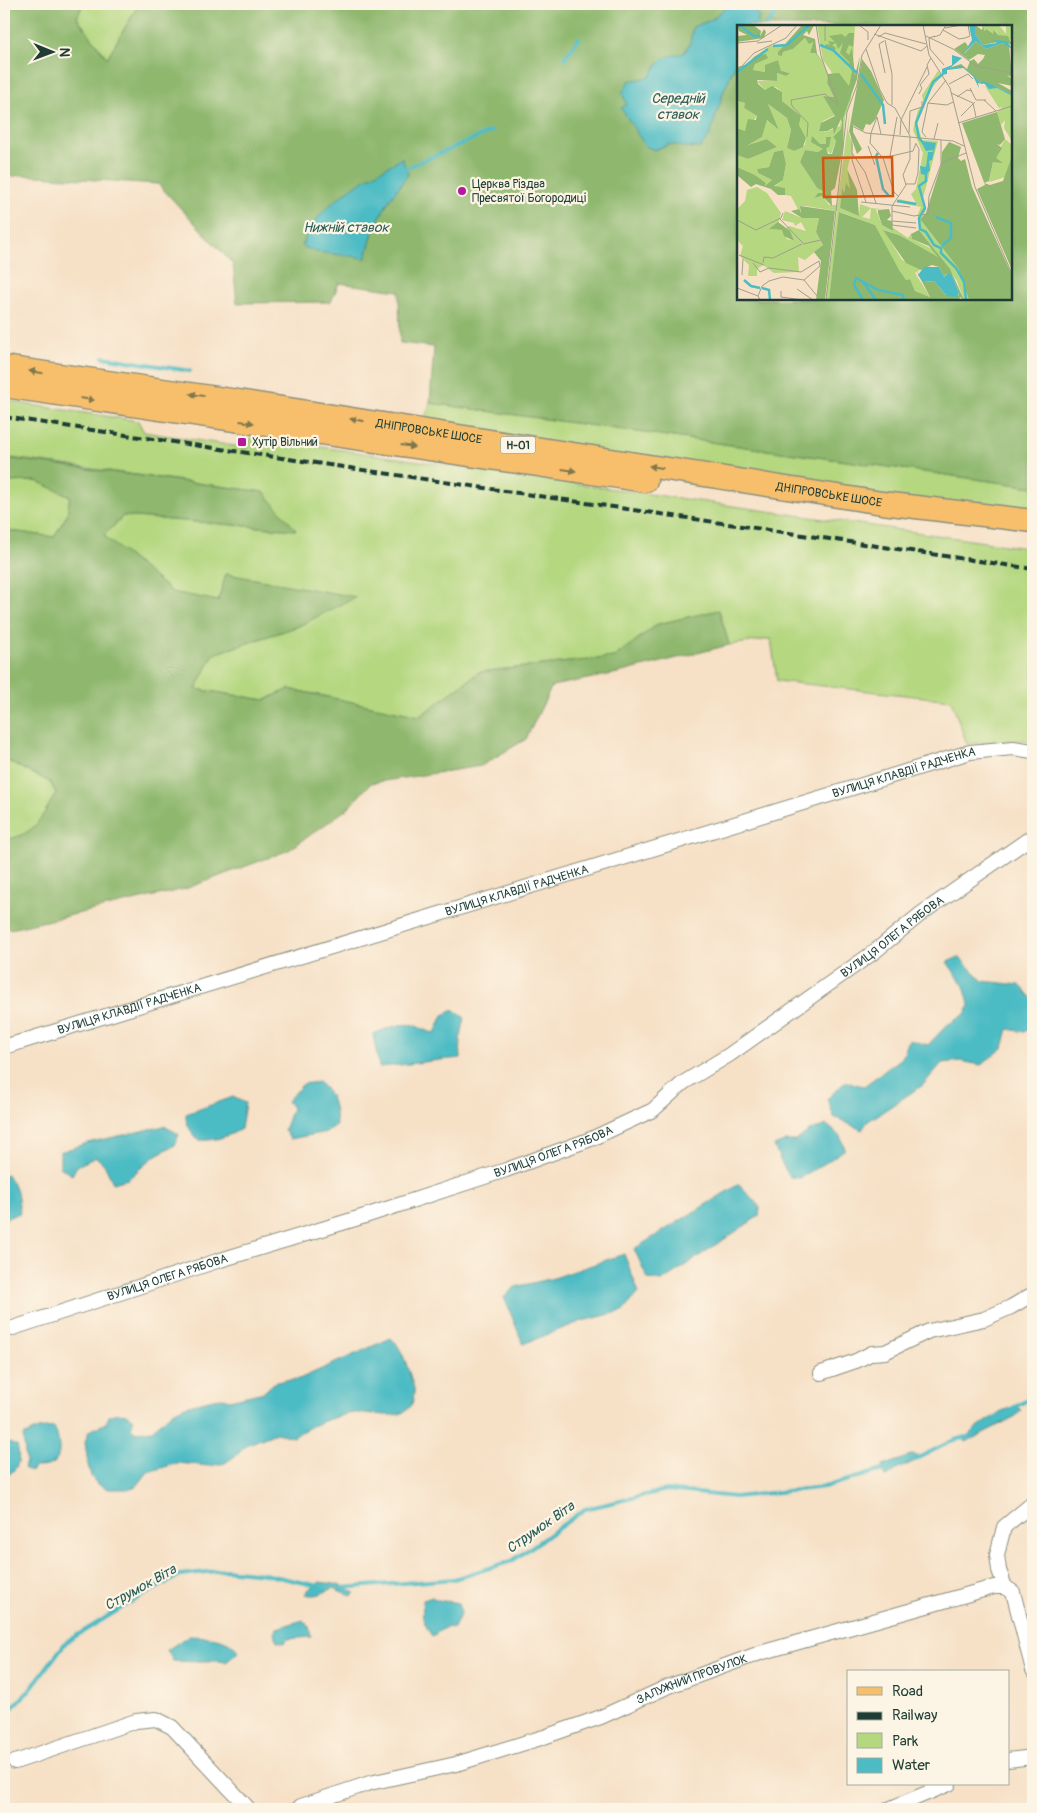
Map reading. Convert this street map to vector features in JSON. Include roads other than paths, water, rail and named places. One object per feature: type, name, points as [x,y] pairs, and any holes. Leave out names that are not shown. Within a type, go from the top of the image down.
[{"type":"main road","name":"ДНІПРОВСЬКЕ ШОСЕ","points":[[4,367],[238,401],[882,503],[1033,521]]},
{"type":"main road","name":"ДНІПРОВСЬКЕ ШОСЕ","points":[[4,386],[1033,537]]},
{"type":"street","name":"ВУЛИЦЯ КЛАВДІЇ РАДЧЕНКА","points":[[4,1047],[970,752],[1013,748],[1033,751]]},
{"type":"street","name":"ВУЛИЦЯ ОЛЕГА РЯБОВА","points":[[4,1331],[506,1170],[591,1138],[653,1110],[683,1083],[729,1055],[874,952],[922,913],[1033,836]]},
{"type":"street","points":[[821,1373],[856,1361],[872,1353],[885,1352],[929,1331],[984,1319],[1011,1307],[1033,1294]]},
{"type":"street","points":[[1033,1503],[1004,1527],[997,1555],[999,1570],[1005,1587],[1013,1592],[1033,1670]]},
{"type":"street","name":"ЗАЛУЖНИЙ ПРОВУЛОК","points":[[298,1809],[301,1806],[370,1783],[456,1764],[544,1737],[601,1717],[667,1687],[760,1653],[994,1587],[1005,1587]]},
{"type":"street","points":[[14,1762],[136,1721],[156,1719],[172,1727],[246,1809]]},
{"type":"street","points":[[1010,1760],[1033,1757]]},
{"type":"street","points":[[889,1809],[944,1786]]},
{"type":"water","name":"Середній ставок","points":[[750,6],[759,17],[757,25],[737,25],[737,65],[735,65],[724,90],[709,137],[700,148],[670,144],[654,150],[645,146],[621,108],[627,104],[622,93],[629,81],[650,77],[660,62],[666,57],[684,53],[690,43],[693,27],[711,20],[725,8]]},
{"type":"water","name":"Нижній ставок","points":[[402,158],[408,174],[388,202],[374,228],[366,258],[316,252],[302,246],[309,230],[330,205],[358,184]]},
{"type":"water","points":[[959,957],[983,981],[1020,985],[1033,1000],[1033,1027],[1024,1032],[1008,1029],[1003,1048],[981,1065],[960,1061],[942,1063],[923,1085],[867,1122],[862,1130],[834,1117],[827,1099],[845,1082],[864,1086],[902,1058],[909,1040],[928,1045],[947,1025],[964,1015],[970,1006],[964,986],[947,962]]},
{"type":"water","points":[[454,1010],[465,1018],[460,1040],[461,1058],[379,1067],[373,1034],[405,1024],[435,1033],[443,1015]]},
{"type":"water","points":[[318,1082],[330,1096],[335,1112],[336,1125],[327,1132],[290,1139],[284,1130],[292,1108],[287,1101],[303,1084]]},
{"type":"water","points":[[233,1097],[245,1103],[241,1129],[221,1138],[199,1140],[188,1125],[186,1114]]},
{"type":"water","points":[[827,1125],[840,1136],[845,1149],[800,1178],[790,1177],[774,1146],[786,1141],[796,1141],[809,1131]]},
{"type":"water","points":[[164,1126],[179,1134],[175,1145],[156,1155],[128,1179],[113,1183],[104,1164],[96,1157],[77,1166],[72,1175],[60,1167],[60,1152],[87,1143]]},
{"type":"water","points":[[7,1174],[17,1191],[20,1213],[4,1219],[4,1175]]},
{"type":"water","points":[[739,1184],[760,1207],[759,1216],[662,1281],[648,1279],[634,1249]]},
{"type":"water","points":[[624,1254],[639,1293],[623,1311],[582,1321],[523,1344],[504,1297],[515,1287],[554,1278]]},
{"type":"water","points":[[391,1338],[398,1345],[403,1355],[414,1389],[412,1404],[400,1414],[354,1413],[322,1422],[294,1437],[276,1433],[246,1445],[238,1454],[225,1463],[209,1466],[178,1463],[148,1472],[137,1486],[127,1489],[108,1489],[97,1484],[91,1476],[85,1442],[89,1431],[106,1423],[109,1416],[119,1413],[131,1417],[134,1419],[131,1428],[136,1432],[152,1430],[173,1412],[185,1406],[213,1399],[223,1398],[229,1400],[264,1392],[274,1383],[299,1379]]},
{"type":"water","points":[[1015,1406],[1021,1410],[1016,1416],[966,1442],[964,1439],[982,1424]]},
{"type":"water","points":[[54,1427],[59,1445],[57,1460],[50,1465],[34,1467],[31,1472],[24,1468],[26,1461],[23,1436],[38,1429]]},
{"type":"water","points":[[9,1443],[17,1446],[19,1456],[15,1468],[9,1475],[4,1477],[4,1444]]},
{"type":"water","points":[[913,1455],[920,1457],[885,1477],[882,1466]]},
{"type":"water","points":[[320,1582],[341,1585],[355,1593],[352,1596],[333,1588],[316,1595],[305,1594]]},
{"type":"water","points":[[432,1597],[442,1601],[458,1603],[461,1613],[454,1628],[446,1627],[432,1636],[423,1619],[423,1600]]},
{"type":"water","points":[[303,1620],[309,1626],[311,1637],[287,1639],[285,1643],[277,1641],[275,1632],[277,1628]]},
{"type":"water","points":[[188,1636],[217,1638],[229,1642],[239,1652],[226,1662],[173,1661],[167,1650]]},
{"type":"waterway","points":[[767,25],[783,4]]},
{"type":"waterway","points":[[565,58],[579,38]]},
{"type":"waterway","points":[[406,168],[492,131]]},
{"type":"waterway","points":[[103,357],[190,371]]},
{"type":"waterway","name":"Струмок Віта","points":[[1011,1409],[1033,1397]]},
{"type":"waterway","name":"Струмок Віта","points":[[916,1459],[954,1440],[967,1437]]},
{"type":"waterway","name":"Струмок Віта","points":[[341,1588],[454,1579],[512,1561],[585,1509],[667,1490],[735,1497],[824,1487],[886,1469]]},
{"type":"waterway","name":"Струмок Віта","points":[[4,1716],[28,1692],[66,1642],[180,1575],[225,1570],[264,1574],[319,1586]]},
{"type":"railway","points":[[4,417],[1033,569]]},
{"type":"place","name":"Церква Різдва Пресвятої Богородиці","points":[[462,191]]},
{"type":"place","name":"Хутір Вільний","points":[[242,442]]}]
